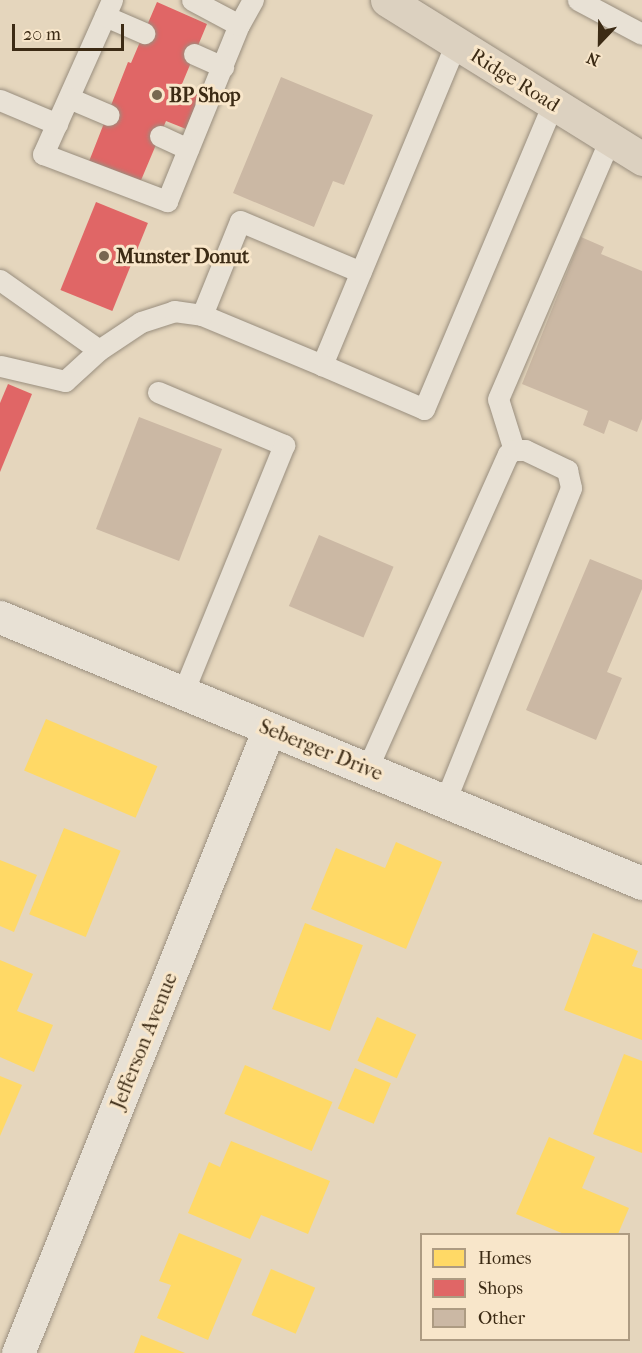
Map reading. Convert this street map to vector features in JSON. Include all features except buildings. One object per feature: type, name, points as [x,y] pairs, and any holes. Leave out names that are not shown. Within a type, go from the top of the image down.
[{"type":"main road","name":"Ridge Road","points":[[387,0],[642,159]]},
{"type":"street","name":"Seberger Drive","points":[[0,617],[642,883]]},
{"type":"street","name":"Jefferson Avenue","points":[[18,1353],[269,729]]},
{"type":"lane","points":[[192,0],[240,25]]},
{"type":"lane","points":[[144,33],[109,8],[43,154],[167,201],[222,67],[253,0]]},
{"type":"lane","points":[[582,1],[642,34]]},
{"type":"lane","points":[[321,365],[456,43]]},
{"type":"lane","points":[[194,54],[222,67]]},
{"type":"lane","points":[[69,98],[109,115]]},
{"type":"lane","points":[[0,100],[57,123]]},
{"type":"lane","points":[[0,367],[65,381],[99,350],[141,322],[174,311],[202,315],[424,409],[553,103]]},
{"type":"lane","points":[[160,136],[188,149]]},
{"type":"lane","points":[[514,450],[498,399],[610,139]]},
{"type":"lane","points":[[202,315],[240,221],[361,272]]},
{"type":"lane","points":[[0,280],[99,350]]},
{"type":"lane","points":[[158,392],[284,445],[183,693]]},
{"type":"lane","points":[[367,769],[508,454],[514,450],[525,450],[567,470],[572,488],[445,801]]},
{"type":"place","name":"BP Shop","points":[[157,95]]},
{"type":"place","name":"Munster Donut","points":[[104,256]]}]
